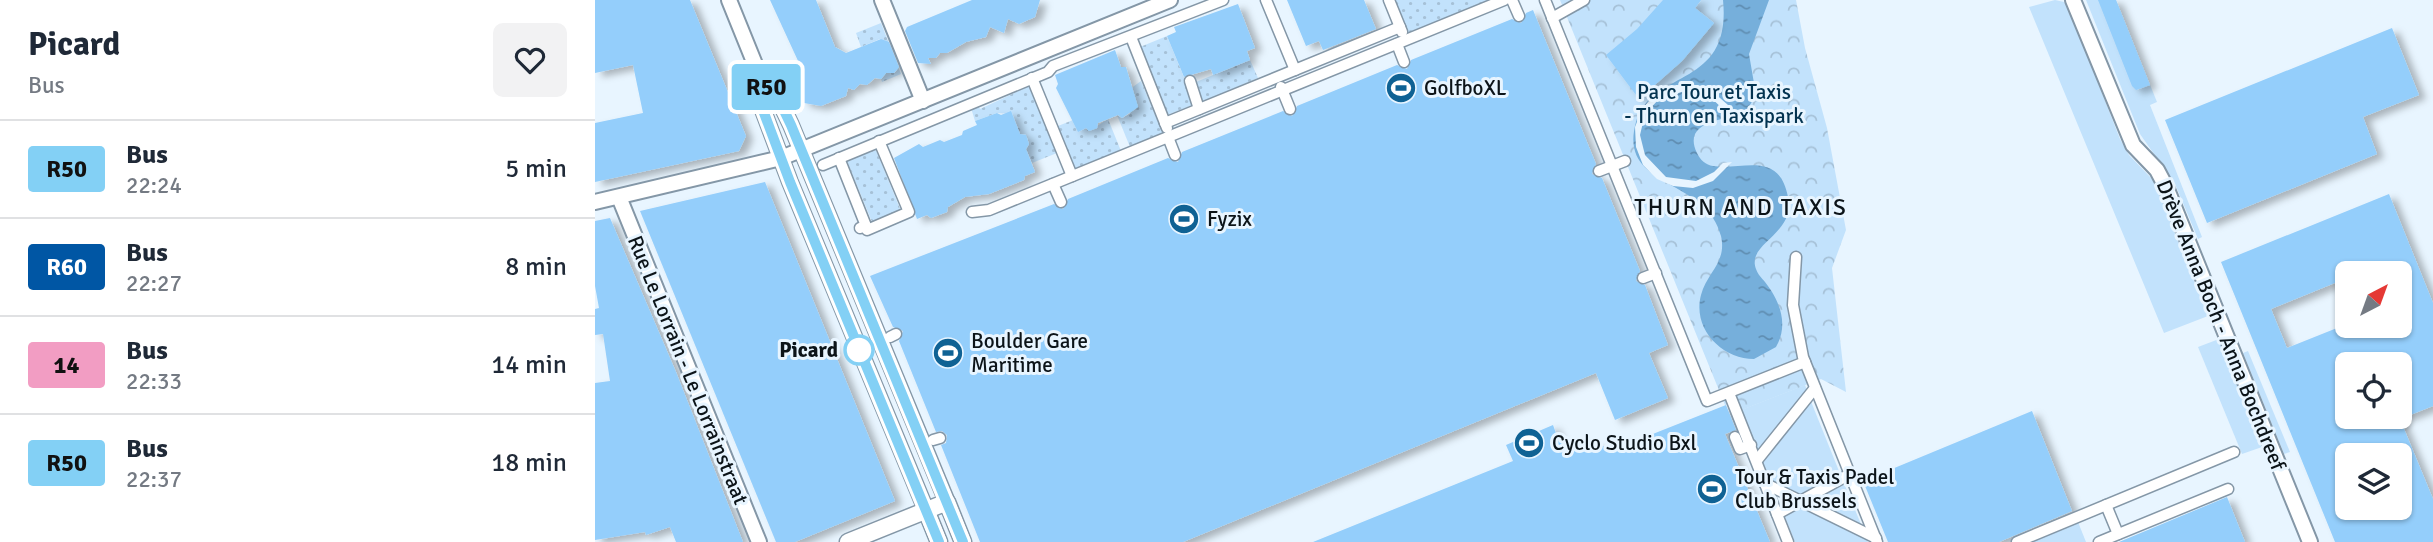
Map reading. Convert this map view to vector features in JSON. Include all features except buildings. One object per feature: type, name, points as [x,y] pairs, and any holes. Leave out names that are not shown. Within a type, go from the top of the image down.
[{"type":"street","points":[[729,0],[763,84],[779,100],[801,150],[963,542]]},
{"type":"street","points":[[882,0],[923,101]]},
{"type":"street","points":[[595,202],[781,158],[923,101],[1147,4],[1170,0]]},
{"type":"street","points":[[823,165],[1033,78],[1053,66],[1223,0]]},
{"type":"street","points":[[1266,0],[1294,70]]},
{"type":"street","points":[[1389,0],[1400,27],[1404,62]]},
{"type":"street","points":[[971,212],[989,210],[1127,151],[1503,0]]},
{"type":"street","points":[[1512,0],[1519,16]]},
{"type":"street","points":[[1545,0],[1707,401],[1805,362]]},
{"type":"street","points":[[1552,18],[1584,0]]},
{"type":"street","name":"Drève Anna Boch - Anna Bochdreef","points":[[2073,0],[2133,145],[2157,170],[2166,187],[2310,542]]},
{"type":"street","points":[[1165,123],[1400,27]]},
{"type":"street","points":[[1131,37],[1175,155]]},
{"type":"street","points":[[1558,69],[1570,64]]},
{"type":"street","points":[[1277,77],[1290,109]]},
{"type":"street","points":[[1033,78],[1072,176]]},
{"type":"street","points":[[1190,81],[1199,109]]},
{"type":"street","points":[[763,84],[761,105],[781,158],[939,542]]},
{"type":"street","points":[[839,158],[863,227],[867,229],[910,215],[879,141]]},
{"type":"street","points":[[1599,171],[1625,160]]},
{"type":"street","points":[[1053,184],[1061,202]]},
{"type":"street","name":"Rue Le Lorrain - Le Lorrainstraat","points":[[619,197],[759,542]]},
{"type":"street","points":[[1796,257],[1793,304],[1805,362],[1877,540]]},
{"type":"street","points":[[1643,278],[1655,273]]},
{"type":"street","points":[[1758,459],[1815,388]]},
{"type":"street","points":[[1729,393],[1758,459],[1764,483],[1788,542]]},
{"type":"street","points":[[1735,437],[1741,449],[1751,444]]},
{"type":"street","points":[[2017,542],[2234,452]]},
{"type":"street","points":[[1777,514],[1850,474]]},
{"type":"street","points":[[1764,483],[1877,540]]},
{"type":"street","points":[[2099,542],[2228,489]]},
{"type":"street","points":[[848,542],[947,502]]},
{"type":"street","points":[[2106,505],[2118,534]]},
{"type":"green space","points":[[1395,0],[1491,0],[1409,34]]},
{"type":"green space","name":"Parc Tour et Taxis - Thurn en Taxispark","points":[[1560,0],[1796,0],[1805,48],[1827,128],[1846,230],[1832,268],[1846,392],[1821,379],[1734,413],[1729,404],[1725,405]]},
{"type":"green space","points":[[2055,0],[2064,2],[2070,11],[2120,139],[2129,155],[2154,181],[2208,316],[2164,333],[2029,7]]},
{"type":"green space","points":[[2086,0],[2116,0],[2157,102],[2150,105],[2202,237],[2198,239],[2175,184],[2140,134]]},
{"type":"green space","points":[[881,23],[901,74],[882,82],[881,79],[886,73],[894,73],[897,70],[885,41],[880,39],[861,47],[856,33]]},
{"type":"green space","points":[[1167,36],[1195,104],[1167,115],[1140,47]]},
{"type":"green space","points":[[1250,60],[1258,78],[1199,103],[1191,84]]},
{"type":"green space","points":[[1141,81],[1163,134],[1130,147],[1117,115],[1122,118],[1130,114],[1130,89]]},
{"type":"green space","points":[[1029,86],[1057,153],[1032,163],[1026,149],[1029,144],[1026,135],[1020,134],[1012,114],[997,113],[975,121],[971,108],[978,106],[980,109]]},
{"type":"green space","points":[[1108,119],[1121,151],[1075,170],[1058,126],[1073,120],[1078,131],[1086,128],[1089,131]]},
{"type":"green space","points":[[876,150],[901,211],[872,222],[847,161]]},
{"type":"green space","points":[[2219,339],[2262,447],[2242,454],[2198,347]]},
{"type":"green space","points":[[2248,351],[2290,452],[2284,454],[2243,353]]},
{"type":"green space","points":[[1805,385],[1808,393],[1759,454],[1741,410]]},
{"type":"green space","points":[[1810,399],[1841,476],[1800,498],[1771,483],[1761,459]]},
{"type":"green space","points":[[1843,481],[1863,529],[1805,501]]},
{"type":"green space","points":[[1800,503],[1865,536],[1868,542],[1795,542],[1783,512]]},
{"type":"green space","points":[[2078,522],[2086,542],[2031,542]]},
{"type":"water","points":[[1723,0],[1769,0],[1749,54],[1756,95],[1745,113],[1708,123],[1700,128],[1695,134],[1694,142],[1697,153],[1703,162],[1713,166],[1768,167],[1783,182],[1788,197],[1789,210],[1785,221],[1758,252],[1755,260],[1757,271],[1779,305],[1782,330],[1776,347],[1754,359],[1742,358],[1721,348],[1705,330],[1701,319],[1701,295],[1719,260],[1722,245],[1712,217],[1699,202],[1651,172],[1639,160],[1634,144],[1636,122],[1645,105],[1658,93],[1704,63],[1715,49],[1723,29]]},
{"type":"pier","points":[[1676,85],[1698,85],[1712,91],[1728,105],[1736,121],[1730,122],[1723,109],[1708,95],[1688,90],[1659,99],[1645,114],[1640,135],[1645,155],[1666,177],[1696,181],[1714,172],[1723,163],[1732,162],[1713,181],[1693,188],[1673,186],[1657,179],[1643,165],[1636,147],[1635,127],[1642,109],[1655,94]]},
{"type":"bus line","name":"R50","points":[[939,542],[790,182],[761,105],[763,84],[779,100],[791,125],[963,542]]},
{"type":"place","name":"GolfboXL","points":[[1401,88]]},
{"type":"place","name":"Fyzix","points":[[1184,219]]},
{"type":"place","name":"Picard","points":[[859,350]]},
{"type":"place","name":"Boulder Gare Maritime","points":[[948,353]]},
{"type":"place","name":"Cyclo Studio Bxl","points":[[1529,443]]},
{"type":"place","name":"Tour & Taxis Padel Club Brussels","points":[[1712,489]]},
{"type":"district","name":"THURN AND TAXIS","points":[[1741,207]]}]
